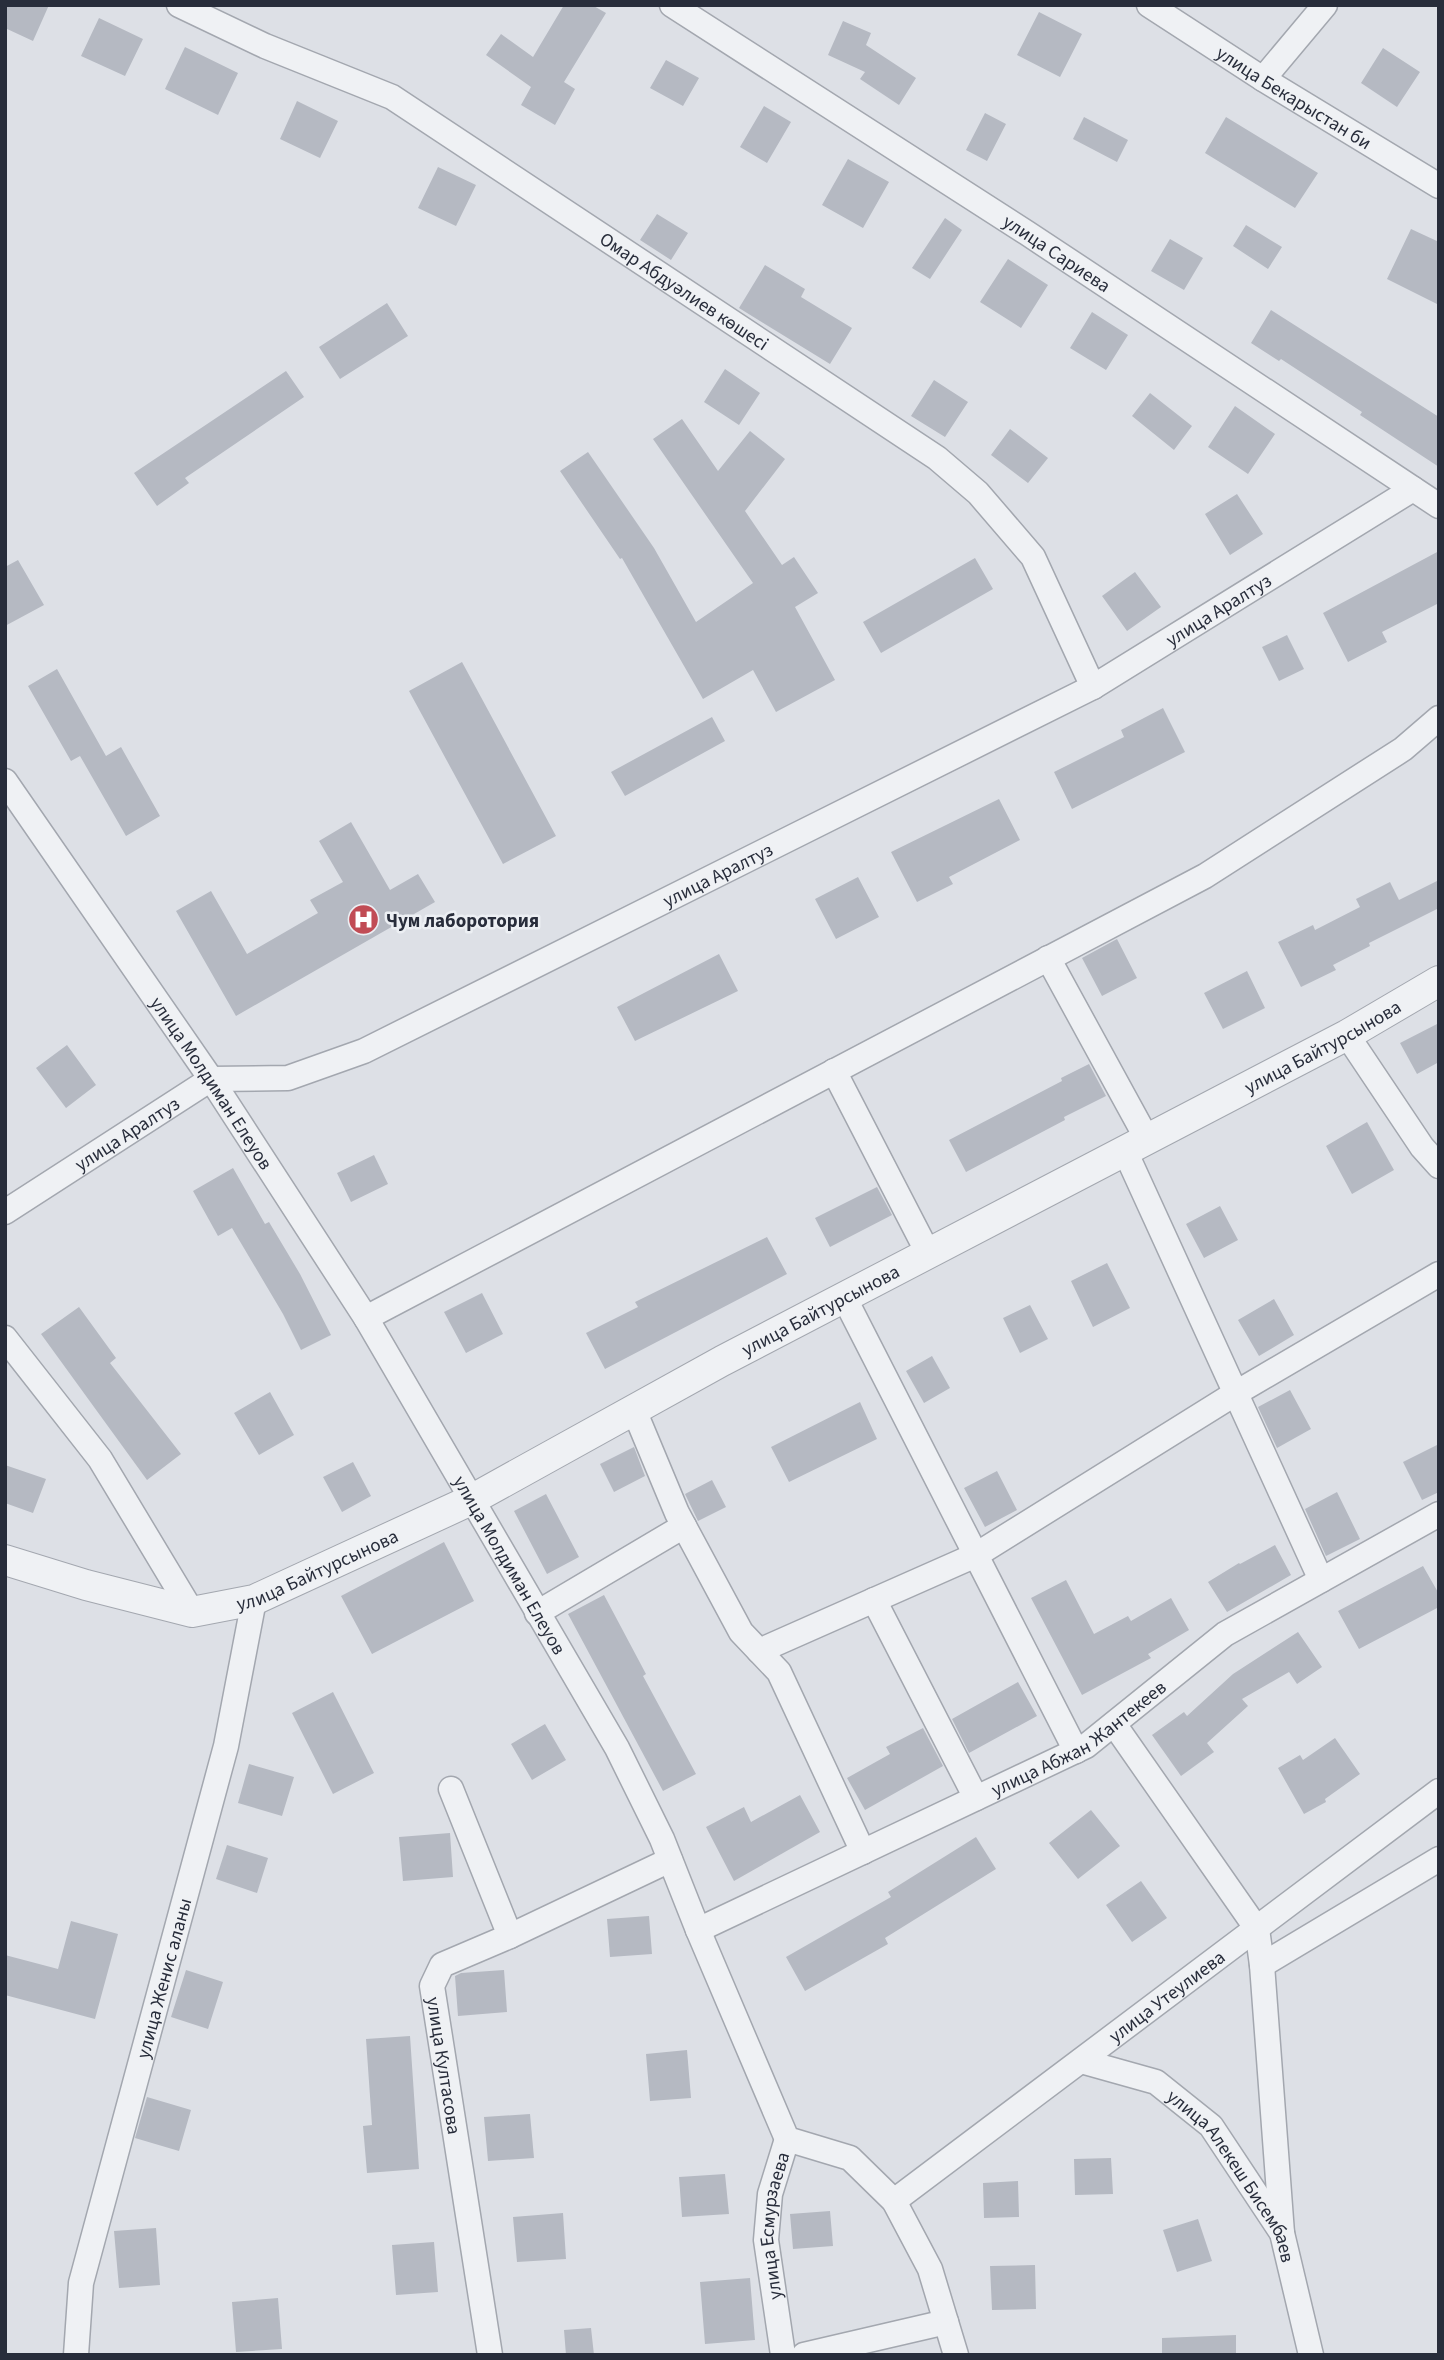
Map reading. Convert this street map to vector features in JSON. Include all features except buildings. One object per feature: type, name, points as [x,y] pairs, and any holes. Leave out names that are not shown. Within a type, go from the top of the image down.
[{"type":"street","name":"Омар Абдуәлиев көшесі","points":[[179,5],[265,46],[392,97],[937,458],[978,493],[1033,557],[1093,687]]},
{"type":"street","name":"улица Сариева","points":[[672,5],[1027,233],[1439,506]]},
{"type":"street","name":"улица Бекарыстан би","points":[[1149,5],[1263,79],[1439,186]]},
{"type":"street","points":[[1263,79],[1325,5]]},
{"type":"street","name":"улица Аралтуз","points":[[5,1212],[211,1079],[288,1078],[364,1051],[1093,687],[1413,489]]},
{"type":"street","points":[[366,1318],[1205,876],[1403,749],[1439,718]]},
{"type":"street","name":"улица Молдиман Елеуов","points":[[5,781],[211,1079],[366,1318],[617,1748],[670,1860],[787,2139]]},
{"type":"street","points":[[1048,958],[1136,1145],[1236,1394],[1321,1580]]},
{"type":"street","name":"улица Байтурсынова","points":[[5,1560],[86,1585],[192,1612],[254,1600],[471,1500],[844,1297],[1347,1035],[1439,981]]},
{"type":"street","points":[[1347,1035],[1422,1147],[1439,1166]]},
{"type":"street","points":[[834,1071],[928,1254]]},
{"type":"street","points":[[759,1651],[976,1555],[1236,1394],[1439,1274]]},
{"type":"street","points":[[844,1297],[1076,1751]]},
{"type":"street","points":[[5,1338],[100,1459],[192,1612]]},
{"type":"street","points":[[634,1410],[684,1527],[741,1632],[779,1672],[863,1852]]},
{"type":"street","name":"улица Абжан Жантекеев","points":[[698,1930],[1086,1746],[1225,1634],[1439,1514]]},
{"type":"street","points":[[537,1613],[684,1527]]},
{"type":"street","name":"улица Женис аланы","points":[[76,2355],[81,2283],[226,1746],[254,1600]]},
{"type":"street","points":[[874,1600],[976,1798]]},
{"type":"street","points":[[1114,1724],[1257,1929],[1282,2233]]},
{"type":"street","points":[[452,1789],[510,1936]]},
{"type":"street","name":"улица Утеулиева","points":[[894,2202],[1439,1791]]},
{"type":"street","points":[[1262,1965],[1439,1859]]},
{"type":"street","name":"улица Култасова","points":[[490,2355],[432,1986],[442,1965],[510,1936],[670,1860]]},
{"type":"street","name":"улица Алекеш Бисембаев","points":[[1081,2061],[1156,2082],[1211,2126],[1282,2233],[1311,2355]]},
{"type":"street","points":[[787,2139],[850,2158],[894,2202],[930,2269],[956,2355]]},
{"type":"street","name":"улица Есмурзаева","points":[[783,2355],[766,2240],[770,2194],[787,2139]]},
{"type":"street","points":[[804,2355],[946,2322]]},
{"type":"place","name":"Чум лаборотория","points":[[363,920]]}]
